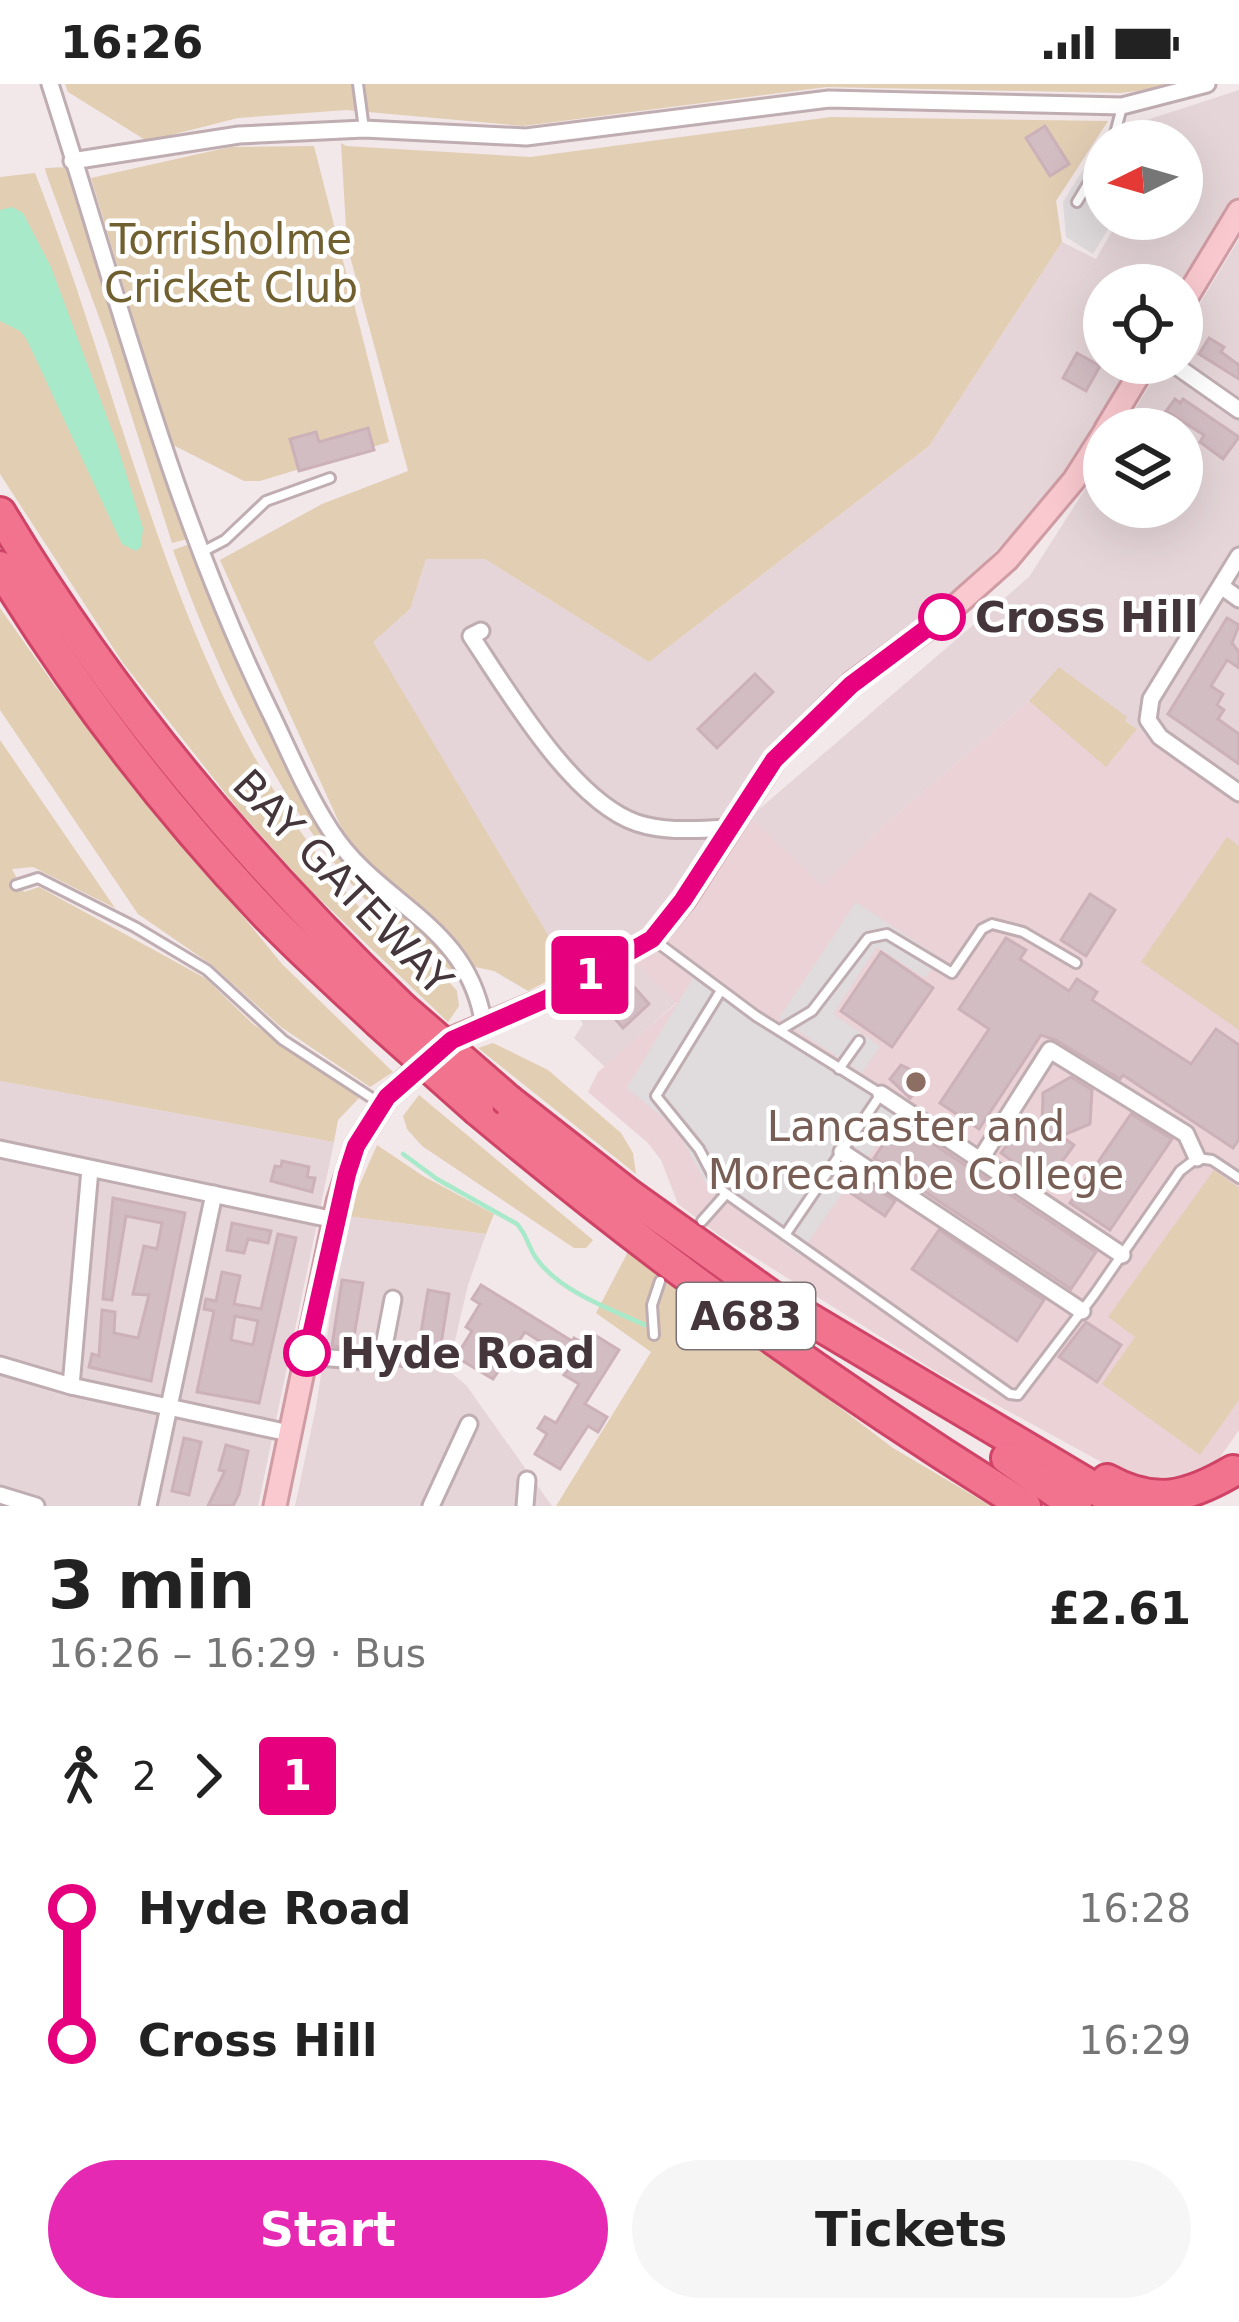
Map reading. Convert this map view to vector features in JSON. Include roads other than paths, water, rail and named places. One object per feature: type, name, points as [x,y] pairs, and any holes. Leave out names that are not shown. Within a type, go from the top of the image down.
[{"type":"highway","name":"BAY GATEWAY","points":[[0,513],[96,660],[198,792],[478,1110],[700,1284],[920,1439],[1025,1506]]},
{"type":"highway","name":"BAY GATEWAY","points":[[0,567],[80,687],[164,798],[267,915],[390,1015],[727,1267],[1124,1506]]},
{"type":"highway","points":[[869,1356],[896,1389],[1076,1506]]},
{"type":"highway","points":[[1013,1441],[1056,1452],[1127,1492],[1146,1497],[1195,1490],[1233,1472]]},
{"type":"main road","points":[[1203,270],[1239,211]]},
{"type":"main road","points":[[274,1506],[335,1220],[356,1146],[382,1105],[452,1040],[546,999],[652,939],[683,900],[774,760],[851,685],[943,617],[1010,558],[1083,466]]},
{"type":"street","points":[[50,84],[170,476],[246,663],[323,819],[356,864],[422,917],[456,957],[481,1000],[478,1028]]},
{"type":"street","points":[[72,161],[239,135],[364,129],[526,137],[829,99],[1122,106],[1148,91],[1208,84]]},
{"type":"street","points":[[1202,384],[1239,410]]},
{"type":"street","points":[[1239,556],[1150,699],[1148,712],[1155,733],[1239,793]]},
{"type":"street","points":[[1221,586],[1239,599]]},
{"type":"street","points":[[471,636],[520,713],[573,776],[601,801],[634,823],[673,830],[730,828]]},
{"type":"street","points":[[980,1160],[1050,1050],[1186,1134],[1197,1158]]},
{"type":"street","points":[[881,1094],[1122,1255]]},
{"type":"street","points":[[0,1149],[335,1220]]},
{"type":"street","points":[[842,1152],[1082,1310]]},
{"type":"street","points":[[71,1386],[90,1169]]},
{"type":"street","points":[[148,1506],[214,1194]]},
{"type":"street","points":[[306,1356],[381,1362],[393,1299]]},
{"type":"street","points":[[0,1365],[71,1386],[289,1433]]},
{"type":"street","points":[[431,1506],[469,1424]]},
{"type":"street","points":[[525,1506],[527,1480]]},
{"type":"street","points":[[8,1499],[36,1506]]},
{"type":"lane","points":[[358,84],[364,129]]},
{"type":"lane","points":[[1118,120],[1122,106]]},
{"type":"lane","points":[[1077,202],[1083,192]]},
{"type":"lane","points":[[201,553],[225,540],[266,501],[330,478]]},
{"type":"lane","points":[[0,585],[80,687]]},
{"type":"lane","points":[[16,885],[38,878],[207,970],[284,1040],[382,1105]]},
{"type":"lane","points":[[780,1030],[812,1011],[868,938],[886,934],[952,973],[982,929],[992,924],[1023,932],[1076,963]]},
{"type":"lane","points":[[652,939],[720,992],[881,1094],[785,1235]]},
{"type":"lane","points":[[720,992],[656,1096],[699,1149],[726,1194],[1010,1394],[1018,1395],[1180,1171],[1197,1158],[1212,1160],[1239,1178]]},
{"type":"lane","points":[[839,1069],[859,1041]]},
{"type":"lane","points":[[702,1221],[726,1194]]},
{"type":"lane","points":[[654,1335],[652,1305],[660,1280]]},
{"type":"waterway","points":[[403,1154],[517,1224],[536,1258],[558,1280],[645,1325]]},
{"type":"place","name":"Cross Hill","points":[[942,617]]},
{"type":"place","name":"Lancaster and Morecambe College","points":[[916,1082]]},
{"type":"place","name":"Hyde Road","points":[[307,1353]]},
{"type":"park label","name":"Torrisholme Cricket Club","points":[[231,263]]}]
